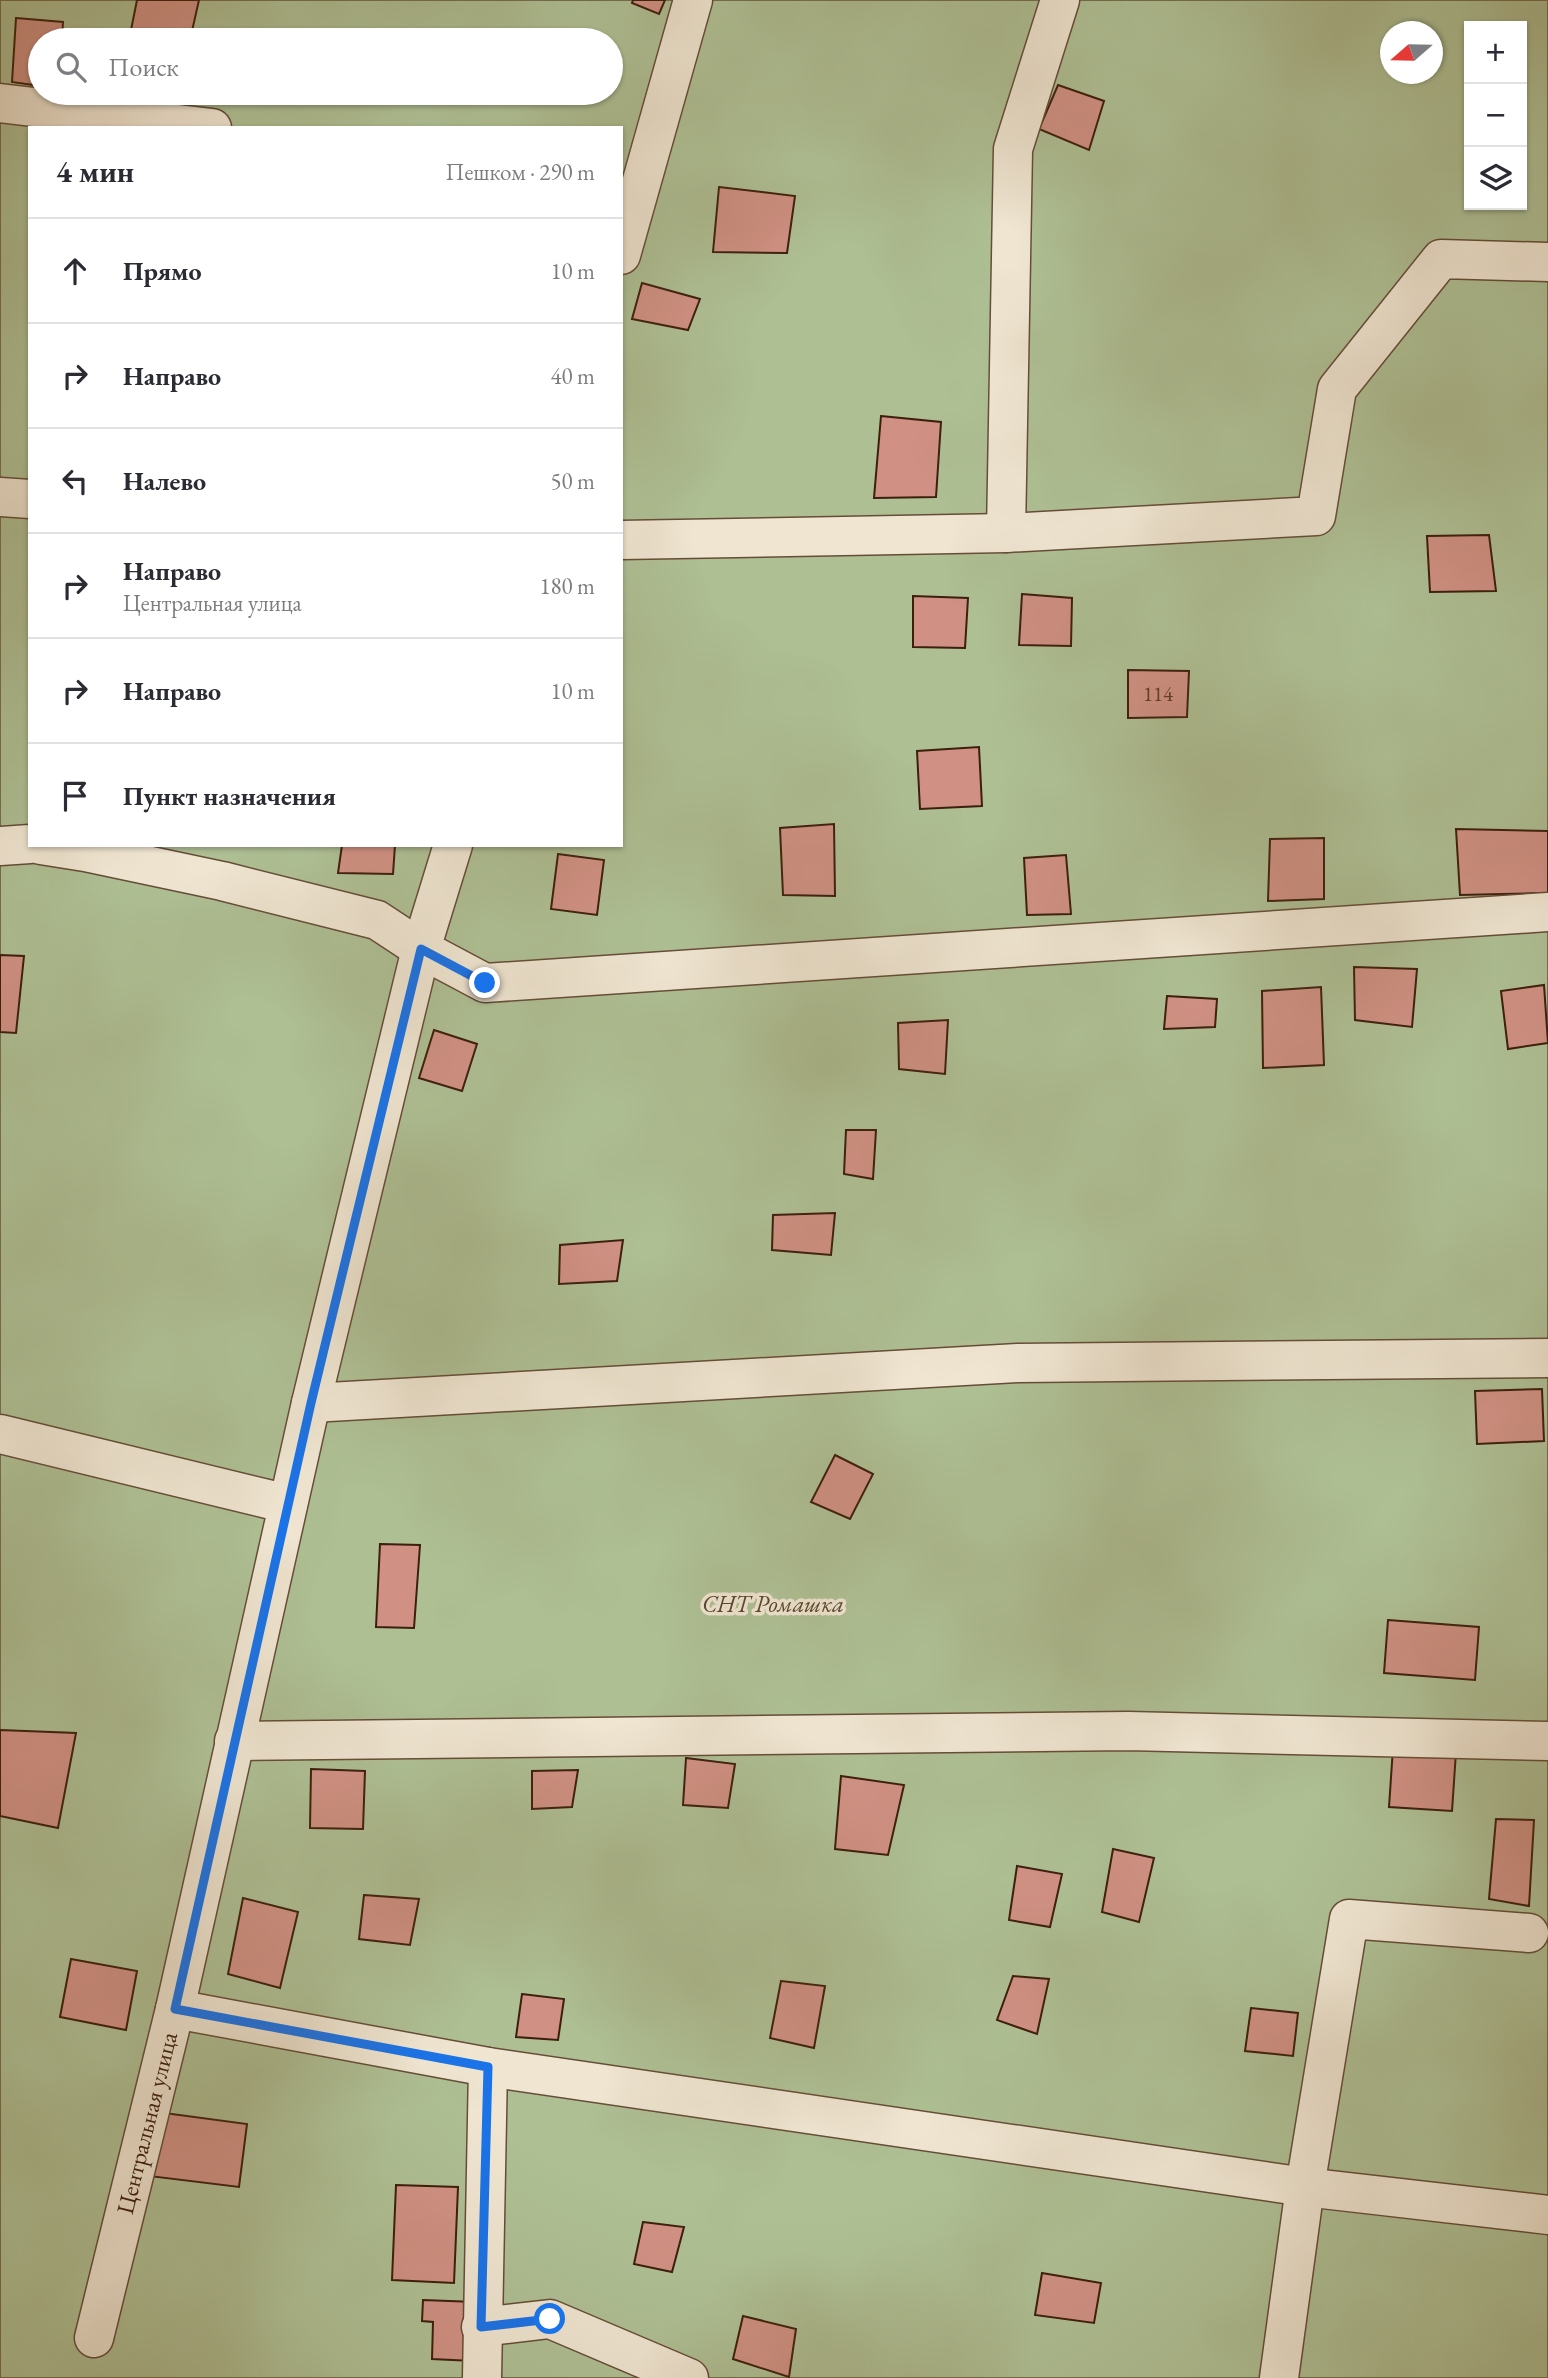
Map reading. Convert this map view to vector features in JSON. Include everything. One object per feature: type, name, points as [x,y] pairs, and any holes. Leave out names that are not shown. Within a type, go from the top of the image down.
[{"type":"street","points":[[623,240],[628,202],[692,0]]},
{"type":"street","points":[[1006,533],[1013,149],[1060,0]]},
{"type":"street","points":[[0,103],[195,126]]},
{"type":"street","points":[[623,540],[1006,533],[1316,516],[1337,389],[1441,259],[1548,262]]},
{"type":"street","points":[[0,497],[28,499]]},
{"type":"street","points":[[0,846],[28,844]]},
{"type":"street","points":[[54,847],[222,881],[377,920],[421,949],[485,983],[1548,912]]},
{"type":"street","name":"Центральная улица","points":[[94,2338],[175,2009],[311,1403],[421,949],[452,847]]},
{"type":"street","points":[[311,1403],[1018,1363],[1548,1359]]},
{"type":"street","points":[[0,1434],[288,1504]]},
{"type":"street","points":[[233,1741],[1128,1731],[1548,1741]]},
{"type":"street","points":[[1279,2378],[1305,2187],[1349,1919],[1529,1933]]},
{"type":"street","points":[[175,2009],[488,2067],[1305,2187],[1548,2215]]},
{"type":"street","points":[[482,2378],[488,2067]]},
{"type":"street","points":[[481,2327],[550,2319],[689,2378]]},
{"type":"green space","name":"СНТ Ромашка","points":[[0,0],[1548,0],[1548,2378],[0,2378]]},
{"type":"building","points":[[137,0],[199,0],[193,28],[131,28]]},
{"type":"building","points":[[633,0],[665,0],[659,14],[632,3]]},
{"type":"building","points":[[16,18],[63,22],[63,28],[28,28],[28,84],[12,82]]},
{"type":"building","points":[[1058,85],[1104,101],[1089,150],[1039,129]]},
{"type":"building","points":[[719,187],[795,196],[787,253],[713,252]]},
{"type":"building","points":[[642,283],[700,299],[688,330],[632,319]]},
{"type":"building","points":[[881,416],[941,422],[936,497],[874,498]]},
{"type":"building","points":[[1489,535],[1496,591],[1430,592],[1427,536]]},
{"type":"building","points":[[1022,594],[1072,598],[1071,646],[1019,645]]},
{"type":"building","points":[[913,596],[968,598],[965,648],[913,647]]},
{"type":"building","points":[[1128,670],[1189,671],[1187,717],[1128,718]]},
{"type":"building","points":[[979,747],[982,806],[920,809],[917,751]]},
{"type":"building","points":[[834,824],[835,896],[783,895],[780,828]]},
{"type":"building","points":[[1456,829],[1548,831],[1548,893],[1460,895]]},
{"type":"building","points":[[1324,838],[1324,899],[1268,901],[1270,839]]},
{"type":"building","points":[[342,847],[395,847],[393,874],[338,873]]},
{"type":"building","points":[[558,854],[604,860],[597,915],[551,909]]},
{"type":"building","points":[[1066,855],[1071,914],[1027,915],[1024,858]]},
{"type":"building","points":[[0,955],[24,956],[16,1033],[0,1032]]},
{"type":"building","points":[[1354,967],[1417,969],[1412,1027],[1355,1020]]},
{"type":"building","points":[[1544,985],[1548,1043],[1508,1049],[1501,991]]},
{"type":"building","points":[[1321,987],[1324,1065],[1263,1068],[1262,991]]},
{"type":"building","points":[[1167,996],[1217,999],[1215,1027],[1164,1029]]},
{"type":"building","points":[[948,1020],[945,1074],[899,1069],[898,1023]]},
{"type":"building","points":[[434,1030],[477,1044],[462,1091],[419,1078]]},
{"type":"building","points":[[846,1130],[876,1130],[873,1179],[844,1174]]},
{"type":"building","points":[[835,1213],[831,1255],[772,1250],[773,1215]]},
{"type":"building","points":[[623,1240],[617,1281],[559,1284],[560,1245]]},
{"type":"building","points":[[1542,1389],[1544,1441],[1477,1444],[1475,1391]]},
{"type":"building","points":[[835,1455],[873,1474],[850,1519],[811,1502]]},
{"type":"building","points":[[380,1544],[420,1545],[414,1628],[376,1627]]},
{"type":"building","points":[[1388,1620],[1479,1627],[1475,1680],[1384,1673]]},
{"type":"building","points":[[0,1730],[76,1733],[58,1828],[0,1816]]},
{"type":"building","points":[[1393,1748],[1456,1752],[1452,1811],[1389,1807]]},
{"type":"building","points":[[686,1758],[735,1764],[728,1808],[683,1805]]},
{"type":"building","points":[[311,1769],[365,1771],[363,1829],[310,1828]]},
{"type":"building","points":[[578,1770],[572,1807],[532,1809],[532,1771]]},
{"type":"building","points":[[841,1776],[904,1785],[888,1855],[835,1849]]},
{"type":"building","points":[[1496,1819],[1534,1820],[1529,1906],[1489,1899]]},
{"type":"building","points":[[1113,1849],[1154,1858],[1139,1922],[1102,1912]]},
{"type":"building","points":[[1017,1866],[1062,1874],[1050,1927],[1009,1920]]},
{"type":"building","points":[[364,1895],[419,1899],[410,1945],[359,1939]]},
{"type":"building","points":[[243,1898],[298,1912],[280,1988],[228,1974]]},
{"type":"building","points":[[71,1959],[137,1971],[126,2030],[60,2017]]},
{"type":"building","points":[[1013,1976],[1049,1979],[1037,2034],[997,2020]]},
{"type":"building","points":[[781,1981],[825,1986],[814,2048],[770,2038]]},
{"type":"building","points":[[522,1994],[564,1999],[558,2040],[516,2037]]},
{"type":"building","points":[[1251,2008],[1298,2013],[1293,2056],[1245,2051]]},
{"type":"building","points":[[157,2112],[247,2124],[239,2187],[149,2176]]},
{"type":"building","points":[[396,2185],[458,2187],[454,2283],[392,2280]]},
{"type":"building","points":[[643,2222],[684,2227],[672,2272],[634,2264]]},
{"type":"building","points":[[1042,2273],[1101,2283],[1094,2323],[1035,2315]]},
{"type":"building","points":[[423,2300],[475,2302],[473,2361],[432,2359],[433,2322],[422,2321]]},
{"type":"building","points":[[743,2316],[796,2329],[789,2377],[733,2359]]},
{"type":"route","points":[[485,983],[421,949],[311,1403],[175,2009],[488,2067],[481,2327],[550,2319]]}]
